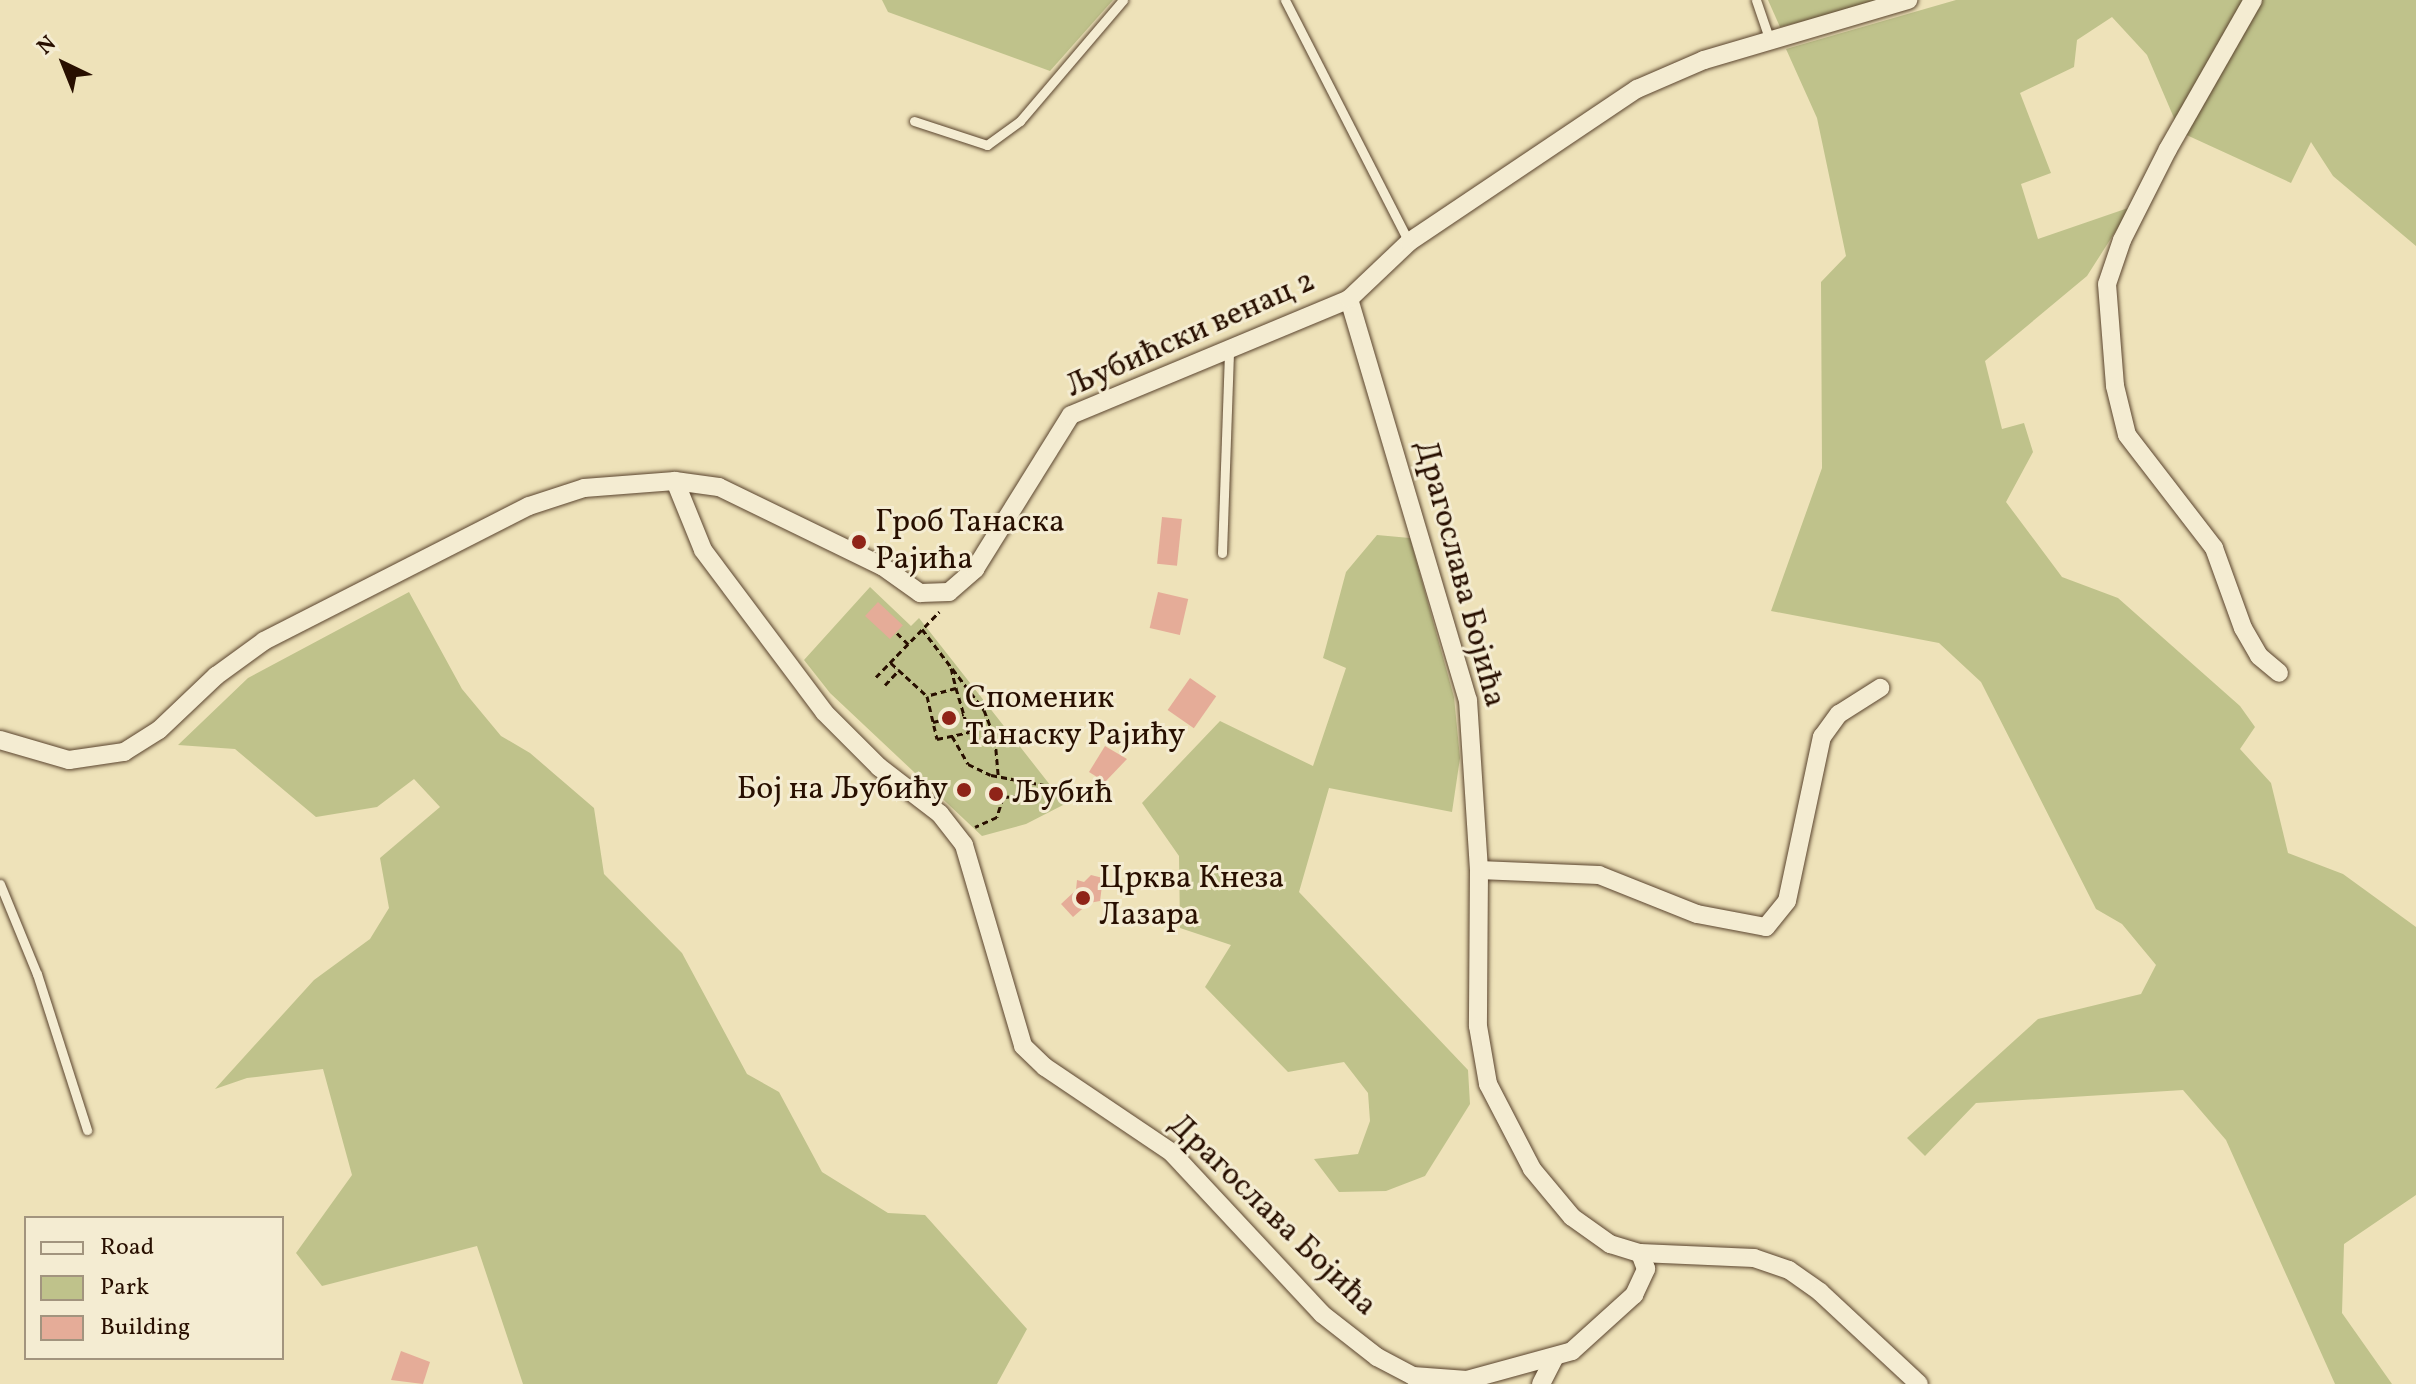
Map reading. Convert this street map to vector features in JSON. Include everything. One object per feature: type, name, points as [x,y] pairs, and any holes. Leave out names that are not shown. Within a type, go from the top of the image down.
[{"type":"street","name":"Љубићски венац 2","points":[[949,592],[975,569],[1071,415],[1349,299],[1409,242],[1637,89],[1704,60],[1908,0]]},
{"type":"street","points":[[2253,0],[2168,149],[2122,240],[2107,284],[2115,386],[2127,435],[2214,548],[2243,628],[2259,656],[2279,673]]},
{"type":"street","name":"Драгослава Бојића","points":[[1349,299],[1468,700],[1479,870],[1478,1026],[1488,1084],[1532,1169],[1572,1217],[1610,1244],[1640,1253],[1754,1258],[1789,1270],[1820,1292],[1919,1384]]},
{"type":"street","points":[[0,740],[69,760],[124,752],[159,730],[216,676],[252,650],[529,506],[584,488],[675,481],[719,487],[882,566],[920,593],[949,592]]},
{"type":"street","name":"Драгослава Бојића","points":[[675,481],[703,550],[824,712],[879,767],[940,814],[959,836],[974,874],[991,949],[1023,1046],[1045,1067],[1171,1152],[1322,1314],[1377,1357],[1413,1376],[1467,1380],[1572,1351],[1634,1295],[1646,1269],[1640,1253]]},
{"type":"street","points":[[1479,870],[1599,875],[1697,914],[1766,927],[1787,901],[1822,737],[1839,714],[1880,688]]},
{"type":"street","points":[[1541,1384],[1554,1358]]},
{"type":"lane","points":[[914,121],[987,145],[1020,121],[1123,0]]},
{"type":"lane","points":[[1285,0],[1409,242]]},
{"type":"lane","points":[[1756,0],[1770,41]]},
{"type":"lane","points":[[1222,553],[1229,349]]},
{"type":"lane","points":[[0,884],[37,974],[87,1130]]},
{"type":"path","points":[[876,677],[949,601],[949,592]]},
{"type":"path","points":[[922,629],[988,720],[998,776]]},
{"type":"path","points":[[897,633],[908,644]]},
{"type":"path","points":[[891,663],[927,696],[937,739],[969,732],[950,665]]},
{"type":"path","points":[[885,685],[899,670]]},
{"type":"path","points":[[927,696],[956,688]]},
{"type":"path","points":[[952,717],[964,714]]},
{"type":"path","points":[[933,722],[946,719]]},
{"type":"path","points":[[952,736],[965,762],[998,776],[1040,781],[1044,789],[1039,795],[1003,797],[994,820],[959,836]]},
{"type":"green space","points":[[882,0],[1113,0],[1050,71],[888,12]]},
{"type":"green space","points":[[1768,0],[1886,0],[1780,27]]},
{"type":"green space","points":[[1956,0],[2416,0],[2416,246],[2333,176],[2311,142],[2291,183],[2180,132],[2147,55],[2112,17],[2077,40],[2074,67],[2020,93],[2051,173],[2021,184],[2038,239],[2131,207],[2087,276],[1985,361],[2002,429],[2024,423],[2033,452],[2006,502],[2062,577],[2118,598],[2240,706],[2255,727],[2240,749],[2271,783],[2288,853],[2343,874],[2416,927],[2416,1195],[2344,1244],[2342,1313],[2392,1384],[2335,1384],[2226,1140],[2183,1090],[1976,1103],[1925,1156],[1907,1138],[2038,1019],[2141,994],[2156,965],[2122,924],[2096,909],[1981,682],[1939,643],[1771,611],[1822,468],[1821,282],[1846,256],[1817,118],[1786,49]]},
{"type":"green space","points":[[1377,535],[1410,538],[1454,697],[1460,758],[1452,812],[1329,788],[1299,892],[1468,1070],[1470,1104],[1425,1176],[1386,1191],[1339,1192],[1314,1159],[1358,1154],[1370,1121],[1368,1093],[1344,1062],[1288,1072],[1205,987],[1231,945],[1180,928],[1179,856],[1142,803],[1220,721],[1313,766],[1346,668],[1323,658],[1346,572]]},
{"type":"green space","points":[[870,587],[911,626],[919,618],[1065,804],[1026,824],[982,836],[830,693],[804,660]]},
{"type":"green space","points":[[409,592],[462,689],[501,736],[530,753],[594,808],[604,874],[682,953],[747,1074],[779,1092],[822,1172],[888,1213],[925,1215],[1027,1329],[997,1384],[523,1384],[477,1246],[322,1286],[296,1253],[352,1175],[323,1069],[247,1078],[215,1089],[314,980],[370,939],[389,908],[380,858],[440,807],[414,779],[377,807],[316,817],[235,749],[178,745],[248,678]]},
{"type":"building","points":[[1162,517],[1182,519],[1177,566],[1157,564]]},
{"type":"building","points":[[1158,592],[1188,599],[1180,635],[1150,628]]},
{"type":"building","points":[[878,602],[903,625],[890,639],[865,616]]},
{"type":"building","points":[[1190,678],[1216,696],[1194,728],[1168,710]]},
{"type":"building","points":[[1105,746],[1127,759],[1105,782],[1089,772]]},
{"type":"building","name":"Црква Кнеза Лазара","points":[[1091,875],[1103,878],[1100,901],[1089,903],[1073,917],[1061,904],[1076,890],[1077,880],[1084,882]]},
{"type":"building","points":[[401,1351],[430,1362],[423,1384],[391,1380]]},
{"type":"place","name":"Гроб Танаска Рајића","points":[[859,542]]},
{"type":"place","name":"Споменик Танаску Рајићу","points":[[949,718]]},
{"type":"place","name":"Бој на Љубићу","points":[[964,790]]},
{"type":"place","name":"Љубић","points":[[996,794]]},
{"type":"place","name":"Црква Кнеза Лазара","points":[[1083,898]]}]
